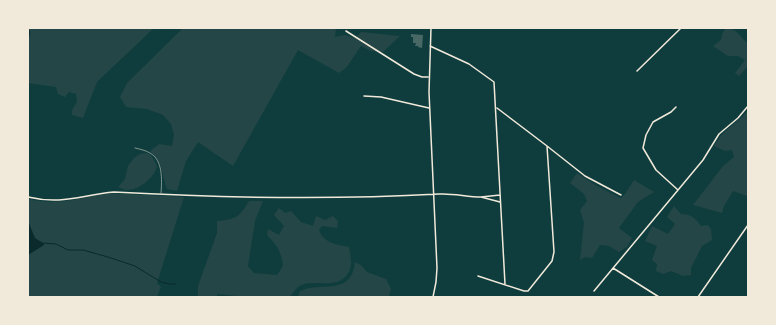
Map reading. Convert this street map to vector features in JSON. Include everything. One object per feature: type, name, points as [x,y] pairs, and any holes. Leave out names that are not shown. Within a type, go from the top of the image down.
[{"type":"street","points":[[431,28],[428,77],[437,268],[433,297]]},
{"type":"street","points":[[637,71],[681,28]]},
{"type":"street","points":[[346,31],[414,74],[422,77],[428,77]]},
{"type":"street","points":[[430,46],[469,64],[494,82],[505,284]]},
{"type":"street","points":[[364,96],[381,97],[429,108]]},
{"type":"street","points":[[676,106],[671,112],[653,122],[646,135],[644,148],[656,170],[678,190]]},
{"type":"street","points":[[594,291],[703,160],[718,134],[738,118],[748,106]]},
{"type":"street","points":[[496,107],[585,176],[621,195]]},
{"type":"street","points":[[478,276],[524,291],[528,290],[552,262],[554,257],[548,146]]},
{"type":"street","points":[[28,197],[45,201],[56,201],[114,192],[293,198],[366,198],[444,194],[501,202]]},
{"type":"street","points":[[481,198],[500,196]]},
{"type":"street","points":[[698,297],[748,225]]},
{"type":"street","points":[[613,268],[659,297]]},
{"type":"lane","points":[[134,148],[150,153],[159,164],[161,171],[161,194]]},
{"type":"shaded area","points":[[28,28],[154,28],[97,82],[83,118],[72,115],[72,110],[77,102],[76,94],[69,92],[65,97],[58,94],[56,87],[28,83]]},
{"type":"shaded area","points":[[183,28],[336,28],[335,37],[344,35],[355,38],[361,32],[400,36],[383,52],[371,51],[361,46],[346,68],[339,73],[298,50],[233,166],[198,142],[186,161],[177,191],[167,189],[158,160],[150,151],[159,144],[172,146],[174,135],[171,124],[163,115],[147,109],[126,107],[120,97],[127,83]]},
{"type":"shaded area","points":[[726,28],[736,31],[748,44],[748,66],[739,76],[735,73],[745,60],[738,56],[728,56],[713,46],[721,40],[722,34]]},
{"type":"shaded area","points":[[748,110],[747,196],[733,191],[724,206],[722,213],[693,205],[723,166],[734,157],[732,150],[725,151],[714,146],[722,134]]},
{"type":"shaded area","points":[[146,153],[151,155],[157,166],[150,178],[137,188],[128,190],[118,187],[125,179],[128,166],[134,158],[140,154]]},
{"type":"shaded area","points":[[577,173],[597,186],[621,198],[634,180],[654,192],[638,202],[619,228],[632,238],[627,247],[619,252],[609,246],[600,245],[592,258],[585,257],[580,260],[584,223],[580,210],[587,201],[584,194],[570,183]]},
{"type":"shaded area","points":[[108,193],[184,197],[157,283],[161,287],[157,297],[28,297],[28,199],[48,202],[78,199]]},
{"type":"shaded area","points":[[249,201],[263,201],[255,221],[248,266],[254,273],[277,275],[283,266],[278,249],[267,235],[268,229],[279,235],[284,226],[274,215],[279,208],[285,213],[291,211],[301,222],[313,226],[316,216],[325,220],[333,216],[338,221],[337,228],[322,226],[319,230],[327,241],[349,247],[351,267],[347,275],[339,281],[333,283],[303,284],[298,287],[290,297],[237,297],[217,294],[217,297],[198,297],[198,286],[217,233],[217,221],[236,217]]},
{"type":"shaded area","points":[[674,206],[681,214],[695,219],[701,226],[708,225],[711,229],[712,240],[702,246],[691,268],[691,275],[683,276],[671,271],[663,274],[656,271],[657,264],[652,260],[657,246],[645,241],[652,226],[668,234],[675,224],[667,217]]},
{"type":"shaded area","points":[[28,221],[35,238],[44,245],[28,255]]},
{"type":"shaded area","points":[[355,262],[361,265],[367,272],[386,279],[391,289],[389,297],[298,297],[300,291],[309,288],[342,284],[348,280]]},
{"type":"building","points":[[411,34],[423,35],[422,48],[415,46],[416,43],[413,43],[413,37],[411,37]]},
{"type":"waterway","points":[[28,29],[30,32],[28,40]]},
{"type":"waterway","points":[[43,243],[56,244],[68,250],[83,250],[108,257],[135,266],[161,282],[176,284]]}]
